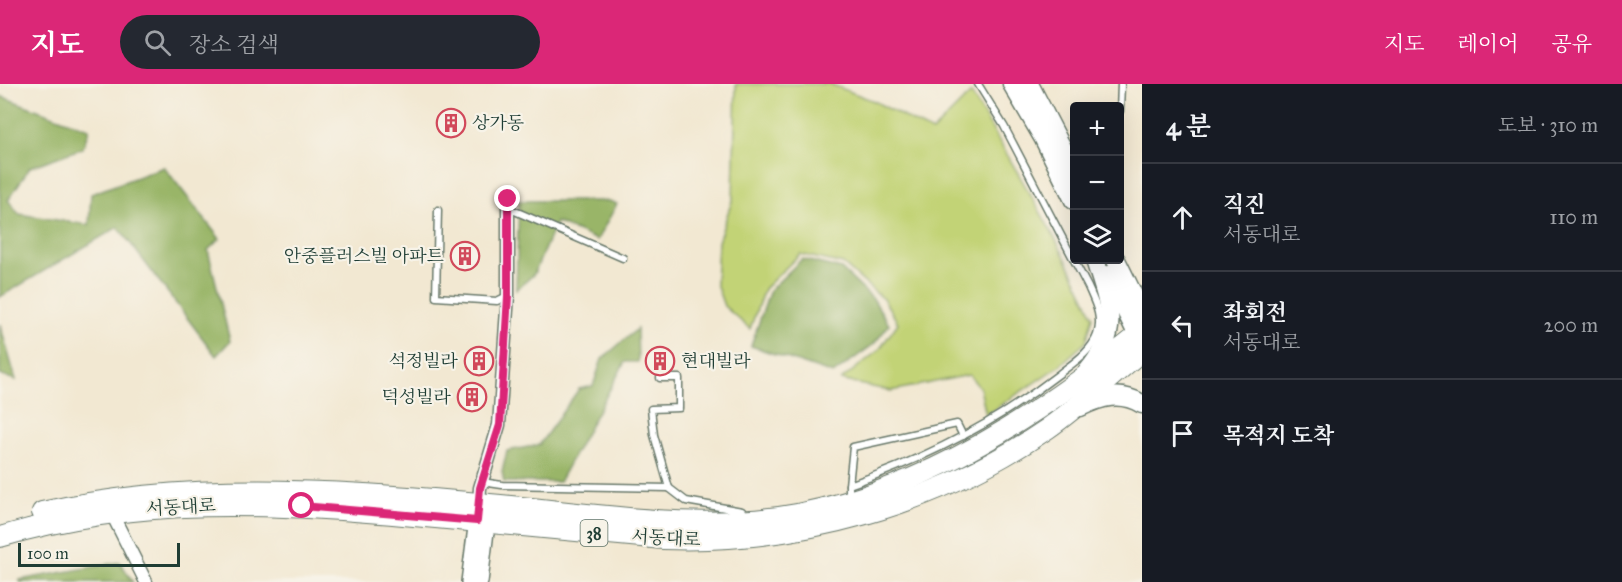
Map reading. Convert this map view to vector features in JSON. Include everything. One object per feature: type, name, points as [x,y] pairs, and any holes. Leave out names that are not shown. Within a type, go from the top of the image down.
[{"type":"main road","points":[[1012,84],[1044,139],[1070,192]]},
{"type":"main road","points":[[1029,84],[1070,163]]},
{"type":"main road","points":[[1080,380],[1105,344],[1110,329],[1096,264]]},
{"type":"main road","points":[[1104,264],[1141,341]]},
{"type":"main road","points":[[1120,264],[1142,314]]},
{"type":"main road","points":[[1123,264],[1142,281]]},
{"type":"main road","name":"서동대로","points":[[0,537],[51,523],[111,512],[209,505],[302,506],[686,522],[736,521],[797,514],[849,492],[910,481],[972,451],[1021,422],[1080,380],[1141,341]]},
{"type":"main road","name":"서동대로","points":[[0,523],[90,501],[189,491],[393,497],[483,513],[663,539],[700,541],[786,533],[898,504],[951,484],[1017,448],[1070,412],[1141,341]]},
{"type":"main road","points":[[1070,412],[1099,399],[1116,396],[1134,399],[1142,404]]},
{"type":"street","points":[[480,582],[482,482],[500,425],[508,296],[508,204]]},
{"type":"street","points":[[111,512],[146,582]]},
{"type":"street","points":[[469,582],[483,513]]},
{"type":"lane","points":[[849,492],[963,436],[1021,404],[1087,351],[1097,334],[1105,311],[1088,286],[1009,136],[978,84]]},
{"type":"lane","points":[[1120,102],[1121,84]]},
{"type":"lane","points":[[508,204],[623,258]]},
{"type":"lane","points":[[438,210],[436,297],[497,301],[508,296]]},
{"type":"lane","points":[[660,378],[679,378],[680,408],[651,409],[654,435],[669,488]]},
{"type":"lane","points":[[849,492],[853,447],[957,424],[963,436]]},
{"type":"lane","points":[[482,482],[502,485],[669,488],[686,501],[704,506],[732,511],[797,514]]},
{"type":"green space","points":[[736,84],[830,84],[874,101],[932,132],[971,93],[1035,203],[1080,287],[1093,316],[1086,342],[1059,366],[986,415],[980,388],[969,375],[891,391],[841,380],[879,350],[898,323],[884,300],[843,264],[800,254],[764,289],[750,329],[724,306],[716,284],[718,242],[733,198]]},
{"type":"green space","points":[[0,96],[89,129],[83,148],[30,167],[8,200],[19,214],[89,225],[91,194],[164,167],[220,239],[208,250],[230,341],[216,356],[118,227],[0,297]]},
{"type":"green space","points":[[519,201],[609,201],[617,204],[597,240],[556,222],[534,274],[516,290]]},
{"type":"green space","points":[[802,259],[841,269],[874,300],[889,325],[874,344],[833,374],[751,346],[770,290]]},
{"type":"green space","points":[[0,324],[16,380],[0,375]]},
{"type":"green space","points":[[637,329],[638,362],[625,362],[559,482],[504,482],[502,472],[507,451],[539,445],[579,389],[593,386],[602,359]]},
{"type":"green space","points":[[120,562],[133,582],[20,582],[20,580]]},
{"type":"place","name":"상가동","points":[[451,123]]},
{"type":"place","name":"안중플러스빌 아파트","points":[[465,256]]},
{"type":"place","name":"석정빌라","points":[[479,361]]},
{"type":"place","name":"현대빌라","points":[[660,361]]},
{"type":"place","name":"덕성빌라","points":[[472,397]]},
{"type":"route","points":[[302,506],[477,521],[480,488],[500,425],[508,296],[508,199]]}]
